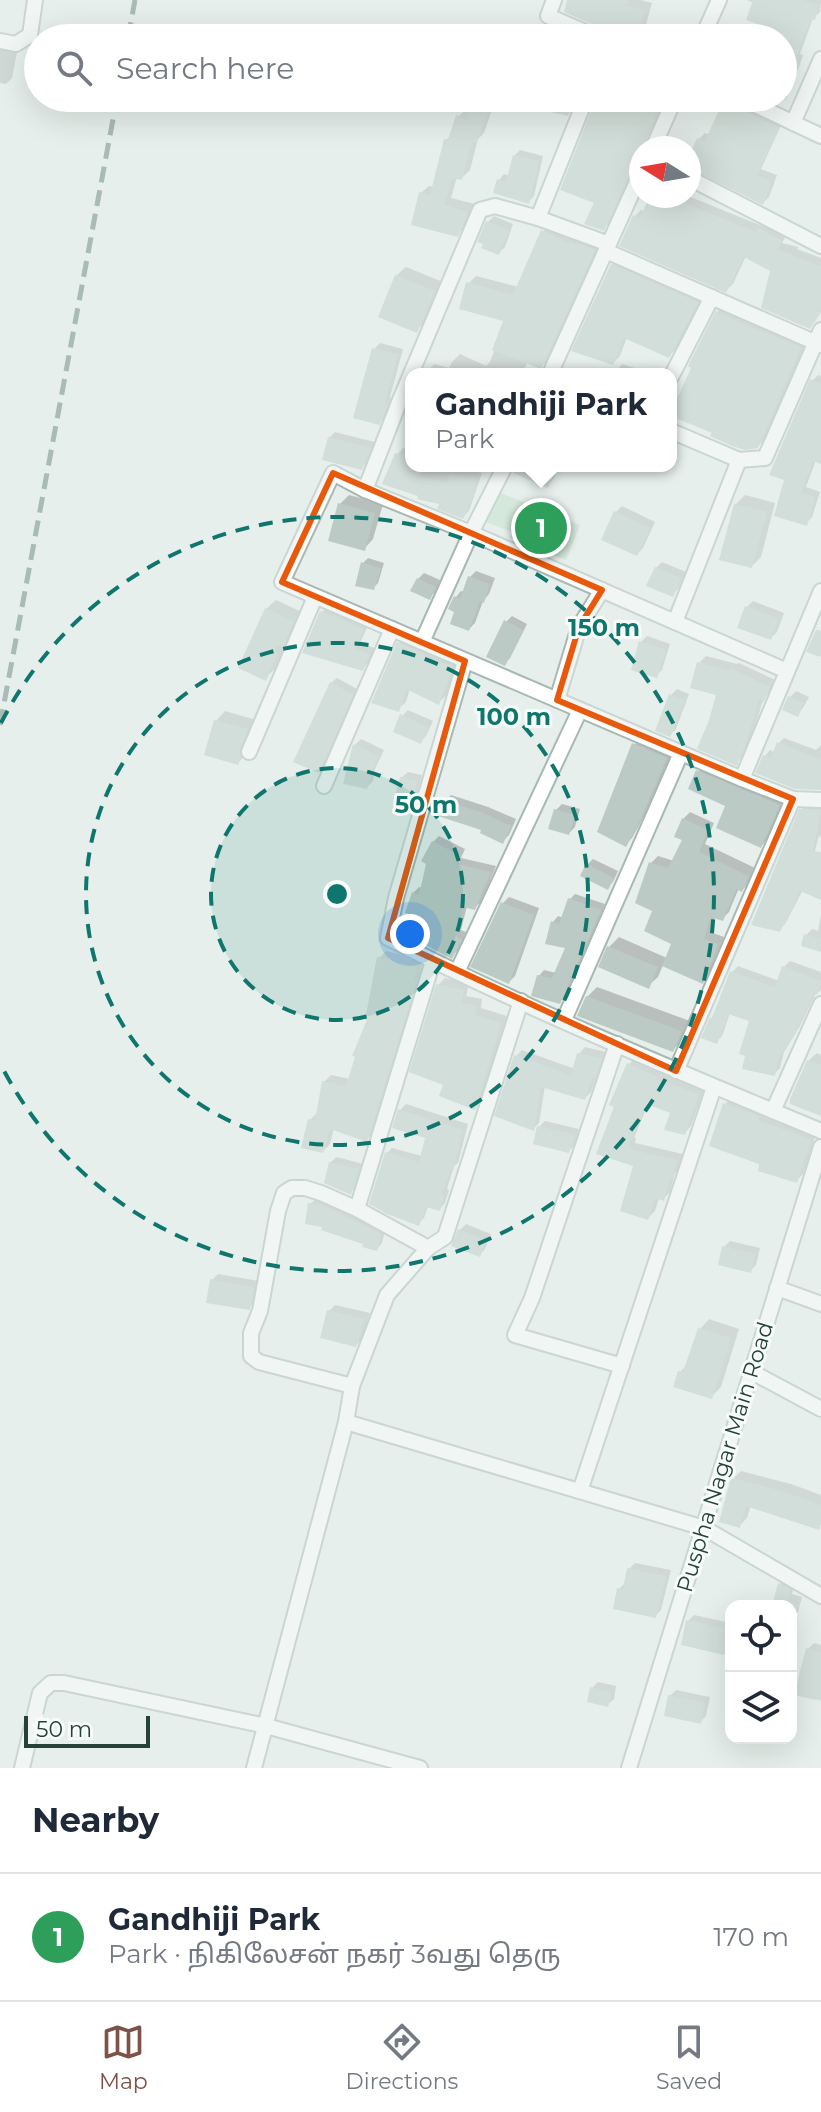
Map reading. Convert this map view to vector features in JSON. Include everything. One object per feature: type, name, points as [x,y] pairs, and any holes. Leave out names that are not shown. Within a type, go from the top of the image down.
[{"type":"street","points":[[32,24],[35,0]]},
{"type":"street","points":[[554,0],[548,16],[567,24]]},
{"type":"street","points":[[708,24],[719,0]]},
{"type":"street","points":[[0,41],[16,44],[24,39]]},
{"type":"street","points":[[793,123],[821,59]]},
{"type":"street","points":[[538,218],[580,112]]},
{"type":"street","points":[[658,136],[669,112]]},
{"type":"street","points":[[770,112],[821,136]]},
{"type":"street","points":[[701,184],[821,246]]},
{"type":"street","points":[[553,368],[629,199]]},
{"type":"street","points":[[413,368],[480,210],[495,206],[538,218],[712,297],[819,339],[765,458],[739,460],[677,434]]},
{"type":"street","points":[[676,368],[712,297]]},
{"type":"street","points":[[365,490],[405,388]]},
{"type":"street","points":[[675,622],[739,460]]},
{"type":"street","points":[[422,642],[502,472]]},
{"type":"street","points":[[787,671],[365,490],[333,473],[282,582],[742,779],[793,799],[821,800]]},
{"type":"street","points":[[557,700],[579,627],[602,590]]},
{"type":"street","points":[[742,779],[821,591]]},
{"type":"street","points":[[249,752],[315,597]]},
{"type":"street","points":[[324,786],[392,629]]},
{"type":"street","points":[[465,661],[396,898],[388,938],[676,1071],[821,1131]]},
{"type":"street","points":[[457,972],[580,710]]},
{"type":"street","points":[[564,1020],[681,753]]},
{"type":"street","points":[[676,1071],[793,799]]},
{"type":"street","points":[[357,1209],[433,961]]},
{"type":"street","points":[[254,1768],[346,1422],[352,1386],[387,1295],[428,1248],[445,1237],[521,1001]]},
{"type":"street","points":[[773,1111],[821,1004]]},
{"type":"street","points":[[617,1044],[532,1298],[515,1335],[622,1366]]},
{"type":"street","points":[[580,1491],[714,1087]]},
{"type":"street","name":"Puspha Nagar Main Road","points":[[629,1768],[821,1147]]},
{"type":"street","points":[[352,1386],[259,1362],[251,1356],[251,1333],[260,1311],[284,1193],[292,1188],[305,1188],[357,1209],[428,1248]]},
{"type":"street","points":[[777,1288],[821,1304]]},
{"type":"street","points":[[752,1372],[821,1409]]},
{"type":"street","points":[[346,1422],[704,1528],[821,1596]]},
{"type":"street","points":[[22,1768],[40,1693],[51,1683],[64,1683],[266,1726],[420,1768]]},
{"type":"highlighted area","points":[[333,473],[602,590],[579,627],[557,700],[793,799],[676,1071],[388,938],[465,661],[282,582]]},
{"type":"green space","points":[[498,492],[580,525],[566,560],[510,538],[512,532],[486,522]]},
{"type":"building","points":[[567,0],[629,0],[627,6],[645,10],[641,24],[592,24],[564,12]]},
{"type":"building","points":[[753,0],[803,0],[819,5],[797,55],[797,24],[757,24],[746,20]]},
{"type":"building","points":[[469,112],[488,112],[476,143],[472,142],[462,180],[452,178],[444,205],[468,212],[458,237],[411,225],[419,192],[430,195],[444,139],[448,140],[456,115],[467,119]]},
{"type":"building","points":[[591,112],[658,112],[646,136],[629,136],[629,176],[604,231],[584,224],[594,203],[560,190]]},
{"type":"building","points":[[718,112],[746,112],[779,128],[757,175],[772,181],[763,205],[701,174],[701,140],[705,141]]},
{"type":"building","points":[[513,155],[539,161],[529,204],[493,193],[497,179],[506,182]]},
{"type":"building","points":[[645,208],[696,208],[756,232],[758,228],[782,241],[777,250],[821,266],[821,310],[810,329],[761,308],[770,271],[744,257],[726,293],[619,246],[633,215],[640,218]]},
{"type":"building","points":[[486,221],[509,230],[499,255],[481,248],[483,244],[477,242]]},
{"type":"building","points":[[541,230],[569,243],[595,250],[541,368],[492,350],[503,321],[459,309],[466,282],[513,295]]},
{"type":"building","points":[[611,264],[698,302],[669,358],[624,338],[613,365],[571,351]]},
{"type":"building","points":[[395,275],[435,291],[417,333],[378,317]]},
{"type":"building","points":[[716,310],[801,347],[758,448],[745,450],[732,446],[710,436],[712,433],[677,418],[677,399],[691,368],[688,366]]},
{"type":"building","points":[[372,348],[398,354],[385,403],[388,404],[380,425],[353,418]]},
{"type":"building","points":[[810,379],[821,384],[821,464],[813,461],[801,493],[815,497],[807,526],[774,516],[784,480],[769,475]]},
{"type":"building","points":[[328,437],[371,448],[362,470],[322,460]]},
{"type":"building","points":[[395,453],[405,456],[405,472],[421,472],[420,476],[447,483],[450,473],[477,479],[463,519],[437,509],[439,504],[417,499],[418,496],[382,484]]},
{"type":"building","points":[[513,472],[555,472],[548,488]]},
{"type":"building","points":[[338,503],[375,513],[365,551],[328,541]]},
{"type":"building","points":[[734,504],[767,512],[752,568],[719,560]]},
{"type":"building","points":[[614,511],[650,528],[637,556],[601,540]]},
{"type":"building","points":[[361,562],[381,568],[374,590],[355,586]]},
{"type":"building","points":[[655,567],[681,578],[673,597],[646,586]]},
{"type":"building","points":[[468,576],[490,584],[469,631],[450,624],[454,612],[448,609],[454,596],[460,599]]},
{"type":"building","points":[[417,578],[436,587],[430,600],[410,591]]},
{"type":"building","points":[[745,606],[779,619],[771,640],[737,628]]},
{"type":"building","points":[[265,608],[294,621],[283,647],[276,645],[274,651],[278,653],[266,681],[238,668]]},
{"type":"building","points":[[320,611],[364,629],[355,649],[370,654],[363,671],[302,653]]},
{"type":"building","points":[[504,620],[523,630],[505,666],[486,657]]},
{"type":"building","points":[[816,630],[821,631],[821,657],[806,652]]},
{"type":"building","points":[[639,641],[666,650],[657,678],[631,670]]},
{"type":"building","points":[[397,642],[425,654],[424,657],[453,666],[439,705],[406,689],[399,712],[371,703]]},
{"type":"building","points":[[697,662],[729,671],[730,668],[770,687],[764,702],[759,699],[737,766],[697,749],[716,695],[690,688]]},
{"type":"building","points":[[330,682],[353,695],[319,773],[293,762]]},
{"type":"building","points":[[669,694],[685,700],[670,737],[655,731]]},
{"type":"building","points":[[788,696],[804,703],[798,717],[782,710]]},
{"type":"building","points":[[400,714],[428,727],[421,744],[393,732]]},
{"type":"building","points":[[214,720],[248,729],[238,765],[204,755]]},
{"type":"building","points":[[777,742],[821,760],[821,790],[795,789],[755,773],[763,755],[771,758]]},
{"type":"building","points":[[632,743],[667,758],[626,847],[597,832]]},
{"type":"building","points":[[353,744],[379,756],[367,789],[343,784]]},
{"type":"building","points":[[696,770],[780,805],[761,848],[716,828],[725,806],[688,789]]},
{"type":"building","points":[[400,777],[417,781],[412,804],[394,800]]},
{"type":"building","points":[[443,800],[511,826],[503,844],[480,833],[481,830],[438,816]]},
{"type":"building","points":[[554,809],[575,815],[569,835],[548,829]]},
{"type":"building","points":[[799,809],[821,810],[813,851],[821,852],[821,900],[800,891],[780,932],[751,925]]},
{"type":"building","points":[[682,818],[708,830],[699,852],[749,876],[742,892],[736,889],[723,921],[711,917],[704,939],[718,944],[703,984],[662,966],[671,944],[644,931],[652,911],[635,903],[649,862],[668,868],[682,840],[674,837]]},
{"type":"building","points":[[432,841],[461,856],[457,864],[491,872],[475,910],[463,907],[456,936],[462,939],[452,959],[406,935],[417,916],[405,913],[412,892],[419,895],[426,864],[421,861]]},
{"type":"building","points":[[586,864],[614,878],[608,890],[580,876]]},
{"type":"building","points":[[568,898],[601,910],[560,1004],[531,996],[537,975],[552,978],[565,948],[545,944],[551,921],[559,924]]},
{"type":"building","points":[[501,902],[534,915],[509,984],[470,967]]},
{"type":"building","points":[[804,934],[821,939],[821,952],[801,946]]},
{"type":"building","points":[[607,946],[658,967],[649,989],[598,967]]},
{"type":"building","points":[[377,957],[417,967],[414,979],[417,980],[367,1142],[330,1129],[323,1153],[301,1148],[308,1119],[315,1121],[322,1081],[346,1086],[355,1057],[352,1056],[367,1020]]},
{"type":"building","points":[[782,966],[821,981],[817,994],[814,993],[795,1034],[778,1060],[775,1076],[742,1069],[745,1056],[739,1054],[749,1021],[728,1014],[717,1044],[701,1038],[730,971],[775,987]]},
{"type":"building","points":[[436,984],[464,990],[461,1003],[477,1006],[475,1015],[501,1023],[475,1110],[439,1096],[443,1085],[409,1072]]},
{"type":"building","points":[[586,996],[682,1031],[673,1052],[577,1016]]},
{"type":"building","points":[[577,1053],[602,1058],[585,1100],[541,1087],[534,1131],[494,1116],[514,1055],[571,1075]]},
{"type":"building","points":[[807,1060],[821,1065],[821,1116],[790,1104]]},
{"type":"building","points":[[627,1063],[656,1079],[699,1094],[685,1135],[664,1130],[670,1113],[647,1104],[629,1145],[629,1149],[677,1160],[664,1201],[655,1198],[648,1220],[620,1211],[633,1166],[596,1154],[614,1107],[609,1105]]},
{"type":"building","points":[[723,1103],[759,1116],[758,1121],[811,1139],[797,1183],[758,1171],[759,1164],[709,1146]]},
{"type":"building","points":[[398,1109],[463,1130],[453,1171],[450,1170],[442,1195],[440,1211],[426,1207],[419,1226],[369,1204],[385,1152],[419,1162],[425,1138],[392,1128]]},
{"type":"building","points":[[537,1126],[575,1135],[569,1153],[533,1144]]},
{"type":"building","points":[[329,1162],[359,1169],[351,1195],[324,1183]]},
{"type":"building","points":[[308,1203],[319,1203],[381,1234],[377,1251],[321,1230],[322,1227],[305,1224]]},
{"type":"building","points":[[458,1229],[486,1241],[480,1257],[451,1246]]},
{"type":"building","points":[[722,1246],[755,1254],[751,1273],[718,1265]]},
{"type":"building","points":[[210,1279],[254,1287],[250,1310],[206,1303]]},
{"type":"building","points":[[327,1310],[365,1319],[356,1347],[320,1338]]},
{"type":"building","points":[[698,1328],[731,1338],[712,1399],[673,1387],[678,1371],[683,1372]]},
{"type":"building","points":[[731,1478],[821,1505],[819,1530],[746,1506],[740,1528],[719,1522]]},
{"type":"building","points":[[627,1568],[666,1576],[656,1618],[613,1609],[617,1588],[623,1589]]},
{"type":"building","points":[[778,1583],[790,1590],[788,1600],[774,1600]]},
{"type":"building","points":[[686,1620],[725,1628],[724,1655],[681,1645]]},
{"type":"building","points":[[806,1648],[821,1652],[821,1701],[797,1696]]},
{"type":"building","points":[[590,1687],[612,1692],[608,1707],[587,1702]]},
{"type":"building","points":[[668,1695],[705,1703],[701,1724],[664,1716]]},
{"type":"railway","points":[[131,24],[135,0]]},
{"type":"railway","points":[[0,725],[114,112]]},
{"type":"place","name":"Gandhiji Park","points":[[541,528]]}]
